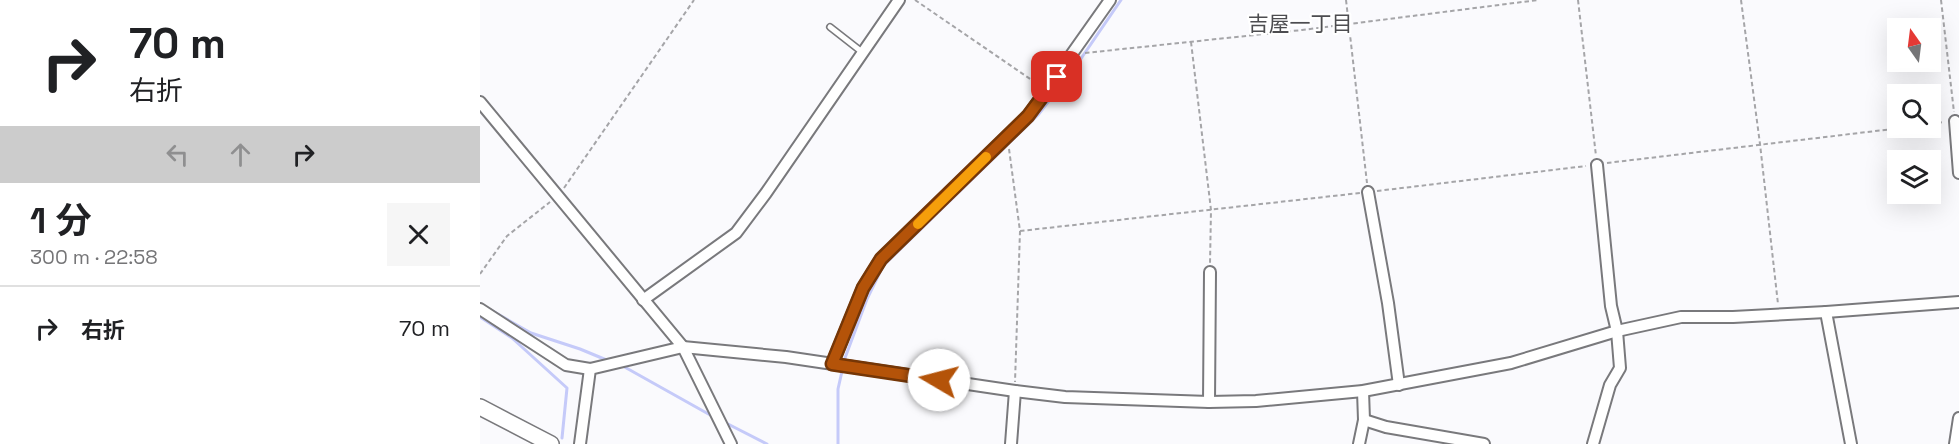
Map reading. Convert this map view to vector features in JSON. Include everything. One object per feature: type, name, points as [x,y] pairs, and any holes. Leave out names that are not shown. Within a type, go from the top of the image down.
[{"type":"main road","points":[[480,407],[551,444]]},
{"type":"street","points":[[643,300],[736,233],[899,0]]},
{"type":"street","points":[[832,364],[863,288],[881,259],[1028,116],[1110,0]]},
{"type":"street","points":[[480,102],[683,347],[731,444]]},
{"type":"street","points":[[1954,121],[1959,173]]},
{"type":"street","points":[[1593,444],[1610,385],[1620,368],[1617,331],[1611,306],[1597,165]]},
{"type":"street","points":[[1368,192],[1388,303],[1399,385]]},
{"type":"street","points":[[1209,402],[1210,272]]},
{"type":"street","points":[[480,309],[566,365],[590,369],[683,347],[832,364],[1065,397],[1209,402],[1256,401],[1363,391],[1399,385],[1511,363],[1617,331],[1682,317],[1826,312],[1959,302]]},
{"type":"street","points":[[1826,312],[1851,444]]},
{"type":"street","points":[[580,444],[590,369]]},
{"type":"street","points":[[1011,444],[1015,391]]},
{"type":"street","points":[[1359,444],[1364,420],[1363,391]]},
{"type":"street","points":[[1955,444],[1959,418]]},
{"type":"street","points":[[1364,420],[1386,427],[1484,444]]},
{"type":"lane","points":[[830,27],[862,53]]},
{"type":"path","points":[[480,274],[507,236],[559,196],[694,0]]},
{"type":"path","points":[[915,0],[1047,90]]},
{"type":"path","points":[[1346,0],[1368,192]]},
{"type":"path","points":[[1076,50],[1088,54],[1538,0]]},
{"type":"path","points":[[1578,0],[1597,165]]},
{"type":"path","points":[[1741,0],[1779,313]]},
{"type":"path","points":[[1941,0],[1954,121],[1941,123]]},
{"type":"path","points":[[1191,42],[1211,210],[1210,272]]},
{"type":"path","points":[[1020,231],[1887,130]]},
{"type":"path","points":[[1007,136],[1020,231],[1015,391]]},
{"type":"waterway","points":[[838,444],[838,389],[845,358],[867,299],[883,266],[1038,115],[1078,63],[1121,0]]},
{"type":"waterway","points":[[489,309],[531,333],[609,361]]},
{"type":"waterway","points":[[480,317],[512,338],[567,388],[562,438]]},
{"type":"waterway","points":[[621,365],[712,416]]},
{"type":"waterway","points":[[724,422],[767,444]]},
{"type":"slow traffic","points":[[918,224],[986,157]]},
{"type":"district","name":"吉屋一丁目","points":[[1300,23]]},
{"type":"route","points":[[939,380],[832,364],[863,288],[881,259],[1028,116],[1057,77]]}]
